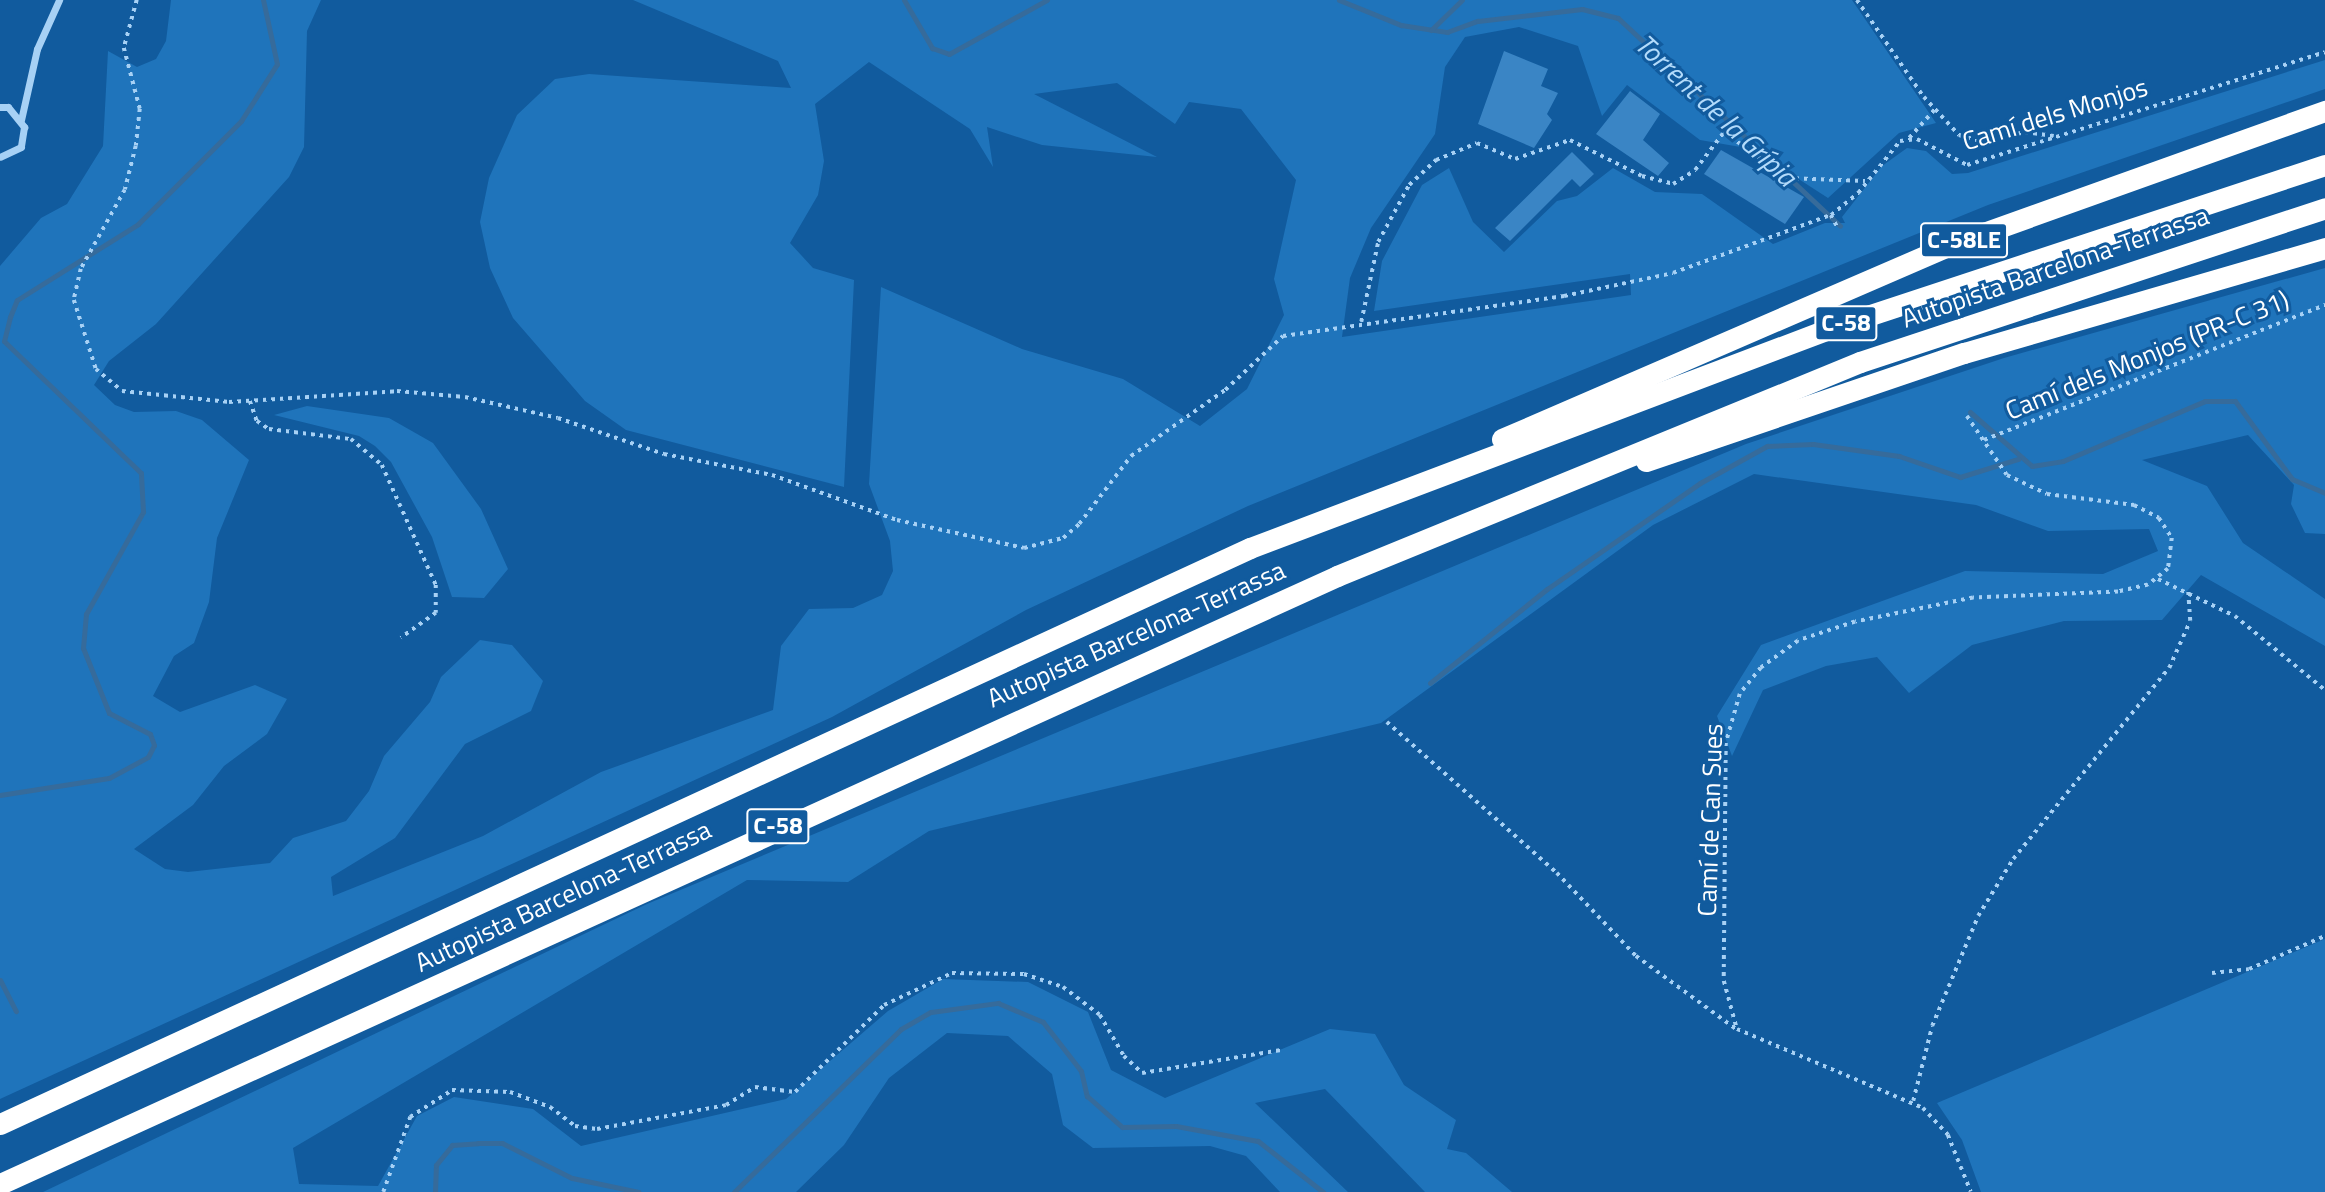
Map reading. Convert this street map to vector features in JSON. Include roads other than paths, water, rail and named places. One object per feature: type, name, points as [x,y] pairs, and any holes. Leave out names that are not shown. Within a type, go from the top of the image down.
[{"type":"highway","name":"C-58LE","points":[[1373,499],[1956,243],[2325,111]]},
{"type":"highway","name":"Autopista Barcelona-Terrassa","points":[[0,1124],[1071,628],[1373,499],[1847,323],[2325,165]]},
{"type":"highway","name":"Autopista Barcelona-Terrassa","points":[[0,1184],[1157,653],[1860,362],[2325,208]]},
{"type":"highway","points":[[1511,505],[1964,353],[2325,248]]},
{"type":"highway","points":[[4,1192],[52,1162]]},
{"type":"street","points":[[0,156],[21,147],[21,120],[37,49],[59,0]]},
{"type":"street","points":[[3,106],[21,120]]},
{"type":"waterway","points":[[0,795],[109,778],[148,757],[154,745],[150,734],[109,713],[83,648],[86,614],[143,512],[141,473],[4,341],[10,317],[17,300],[138,224],[241,121],[277,64],[263,0]]},
{"type":"waterway","name":"Torrent de la Grípia","points":[[904,0],[932,48],[949,54],[1047,0]]},
{"type":"waterway","name":"Torrent de la Grípia","points":[[1339,0],[1401,25],[1447,32],[1478,21],[1582,9],[1618,18],[1840,226]]},
{"type":"waterway","points":[[1431,30],[1462,0]]},
{"type":"waterway","name":"Torrent de la Grípia","points":[[1970,412],[2032,466],[2063,461],[2205,401],[2235,401],[2292,479],[2325,493]]},
{"type":"waterway","points":[[1430,683],[1547,589],[1700,483],[1767,446],[1813,444],[1899,456],[1960,477],[2018,459]]},
{"type":"waterway","points":[[0,980],[16,1011]]},
{"type":"waterway","points":[[734,1192],[901,1029],[931,1012],[998,1003],[1043,1022],[1081,1071],[1087,1096],[1122,1127],[1176,1126],[1258,1141],[1323,1192]]},
{"type":"waterway","points":[[435,1192],[436,1165],[452,1145],[478,1143],[502,1143],[572,1178],[639,1192]]}]
